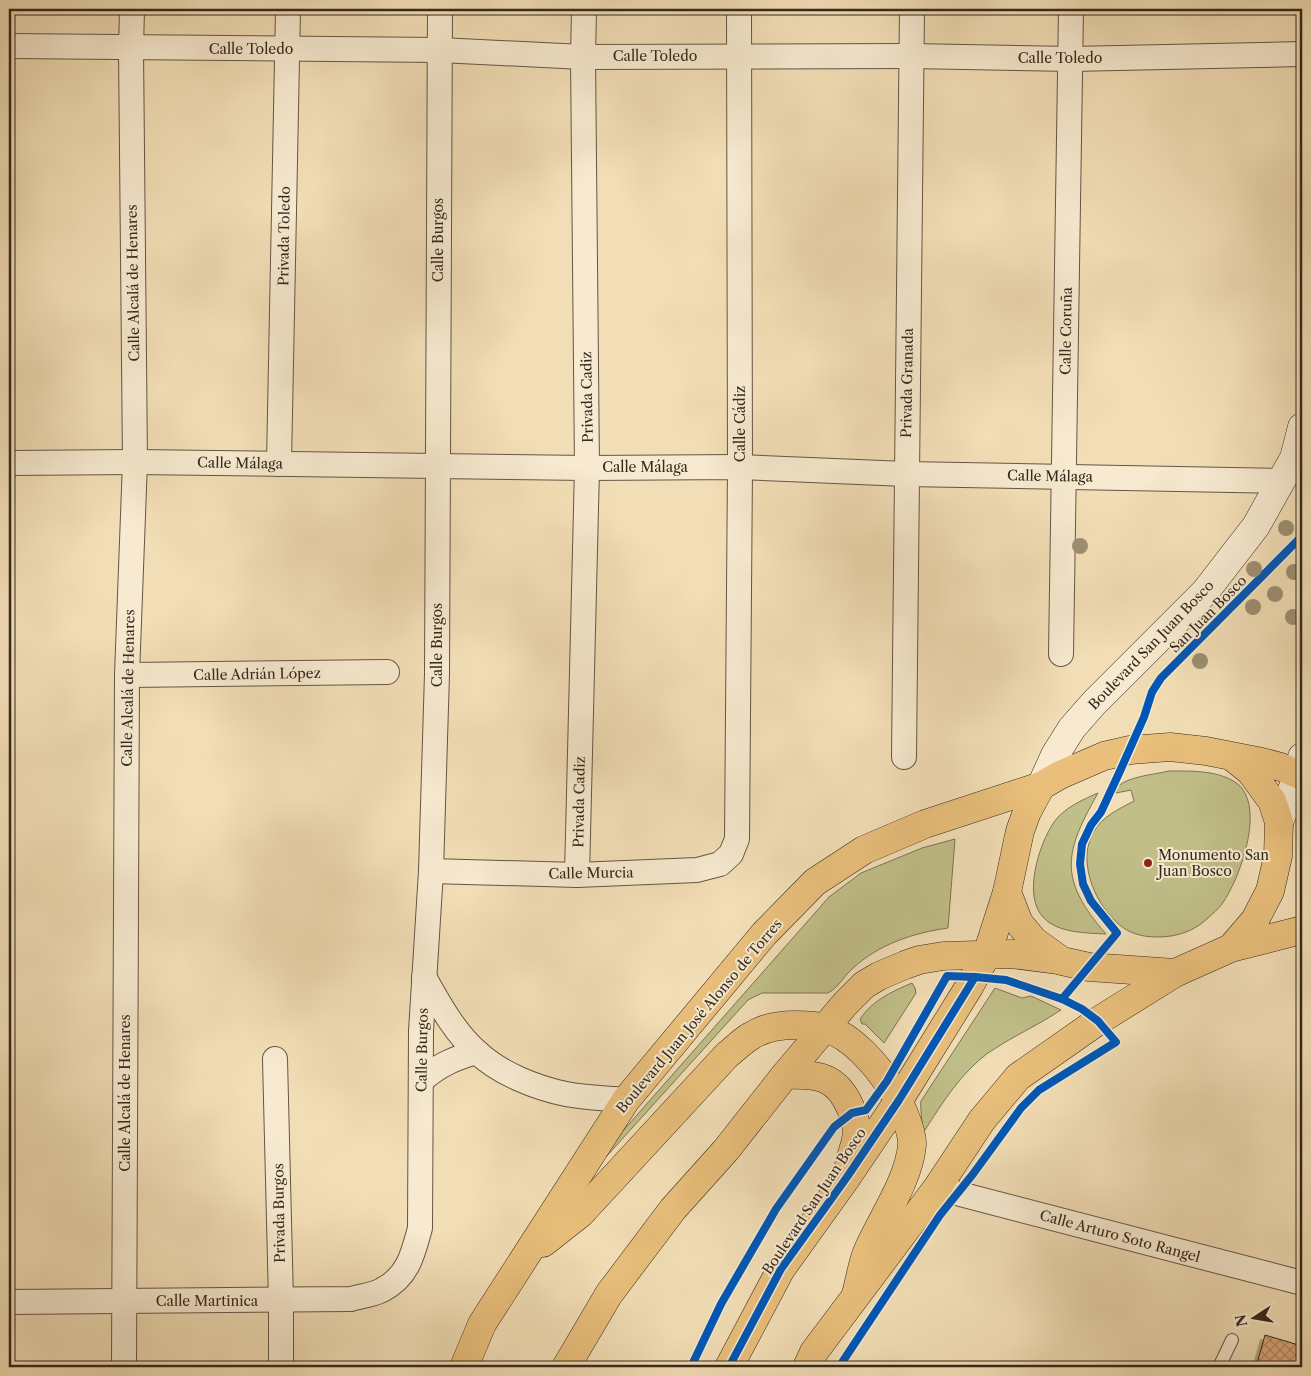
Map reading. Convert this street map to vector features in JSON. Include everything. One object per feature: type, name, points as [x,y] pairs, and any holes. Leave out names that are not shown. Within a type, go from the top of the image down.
[{"type":"main road","name":"Boulevard Juan José Alonso de Torres","points":[[464,1367],[482,1324],[626,1100],[764,934],[815,882],[864,850],[925,824],[1041,786],[1060,775],[1104,756],[1130,750],[1170,747],[1206,751],[1301,769]]},
{"type":"main road","points":[[1231,756],[1250,771],[1272,801],[1279,822],[1278,856],[1270,891],[1255,920],[1231,948]]},
{"type":"main road","name":"Boulevard San Juan Bosco","points":[[733,1361],[781,1269],[847,1177],[898,1100],[969,987],[987,954],[1007,892],[1020,832],[1027,812],[1041,786]]},
{"type":"main road","points":[[1007,892],[1020,923],[1034,941],[1062,960]]},
{"type":"main road","points":[[806,1367],[814,1352],[856,1294],[937,1188],[982,1120],[1018,1077],[1098,1021],[1175,973],[1231,948],[1302,930]]},
{"type":"main road","points":[[566,1367],[615,1286],[673,1209],[726,1150],[844,1004],[864,985],[879,976],[905,965],[929,958],[987,954],[1012,954],[1062,960],[1089,967],[1175,973]]},
{"type":"main road","points":[[525,1258],[581,1213],[727,1055],[750,1036],[763,1029],[780,1025],[825,1028],[862,1051],[882,1075],[898,1100],[912,1143],[907,1167],[898,1189],[866,1252],[856,1294]]},
{"type":"main road","points":[[785,1075],[808,1074],[826,1078],[834,1082],[847,1100],[857,1131],[847,1177]]},
{"type":"street","name":"Calle Alcalá de Henares","points":[[124,1367],[127,675],[135,462],[132,9]]},
{"type":"street","name":"Privada Toledo","points":[[279,464],[288,9]]},
{"type":"street","name":"Calle Burgos","points":[[401,1278],[413,1252],[420,1228],[421,1031],[431,871],[437,674],[440,9]]},
{"type":"street","name":"Privada Cadiz","points":[[577,875],[587,468],[584,9]]},
{"type":"street","name":"Calle Cádiz","points":[[737,839],[740,467],[738,9]]},
{"type":"street","name":"Privada Granada","points":[[904,756],[912,9]]},
{"type":"street","name":"Calle Coruña","points":[[1061,654],[1071,9]]},
{"type":"street","name":"Calle Toledo","points":[[9,46],[440,50],[583,57],[911,56],[1071,59],[1302,54]]},
{"type":"street","name":"Boulevard San Juan Bosco","points":[[1041,786],[1055,755],[1072,728],[1094,702],[1205,592],[1256,526],[1294,458],[1302,427]]},
{"type":"street","name":"Calle Málaga","points":[[9,463],[135,462],[587,468],[740,467],[906,474],[1281,481]]},
{"type":"street","name":"Calle Adrián López","points":[[127,675],[387,672]]},
{"type":"street","points":[[1279,822],[1301,769]]},
{"type":"street","name":"Calle Murcia","points":[[431,871],[577,875],[697,870],[720,864],[731,854],[737,839]]},
{"type":"street","points":[[424,977],[456,1028],[477,1052],[499,1067],[530,1084],[566,1094],[626,1100]]},
{"type":"street","points":[[422,1080],[445,1063],[477,1052]]},
{"type":"street","name":"Privada Burgos","points":[[275,1059],[281,1367]]},
{"type":"street","name":"Calle Arturo Soto Rangel","points":[[937,1188],[1302,1283]]},
{"type":"street","name":"Calle Martinica","points":[[9,1302],[351,1299],[381,1290],[401,1278]]},
{"type":"lane","points":[[1220,1367],[1232,1340]]},
{"type":"shaded area","points":[[1169,771],[1211,773],[1235,782],[1244,792],[1249,806],[1248,840],[1231,889],[1224,901],[1204,922],[1179,934],[1165,937],[1149,937],[1127,930],[1115,921],[1104,908],[1091,882],[1088,872],[1087,852],[1089,842],[1096,827],[1111,814],[1134,801],[1131,790],[1116,793],[1118,786],[1135,778]]},
{"type":"shaded area","points":[[1098,793],[1078,833],[1071,865],[1073,881],[1080,897],[1090,915],[1106,934],[1073,931],[1057,927],[1044,918],[1037,909],[1034,897],[1035,870],[1038,857],[1054,822],[1068,809]]},
{"type":"shaded area","points":[[955,839],[948,928],[922,933],[885,946],[862,960],[828,993],[762,993],[748,1000],[595,1169],[615,1140],[829,897],[861,873],[922,848]]},
{"type":"shaded area","points":[[912,983],[916,993],[884,1043],[865,1024],[862,1024],[860,1019],[865,1012],[890,993]]},
{"type":"shaded area","points":[[995,988],[1022,998],[1031,996],[1061,1010],[988,1053],[953,1088],[925,1130],[923,1130],[921,1101]]},
{"type":"building","points":[[1265,1335],[1302,1346],[1302,1367],[1256,1367]]},
{"type":"cycle path","name":"San Juan Bosco","points":[[1062,999],[1117,933],[1091,901],[1083,884],[1080,864],[1082,844],[1091,825],[1101,812],[1120,771],[1144,717],[1152,692],[1161,678],[1302,536]]},
{"type":"cycle path","points":[[691,1367],[721,1304],[776,1209],[834,1127],[852,1113],[866,1110],[887,1081],[947,976],[1006,980],[1062,999],[1082,1009],[1098,1021],[1116,1042],[1039,1090],[1021,1108],[973,1174],[940,1215],[839,1367]]},
{"type":"cycle path","points":[[729,1367],[781,1269],[899,1100],[975,977]]},
{"type":"place","name":"Monumento San Juan Bosco","points":[[1148,863]]}]
